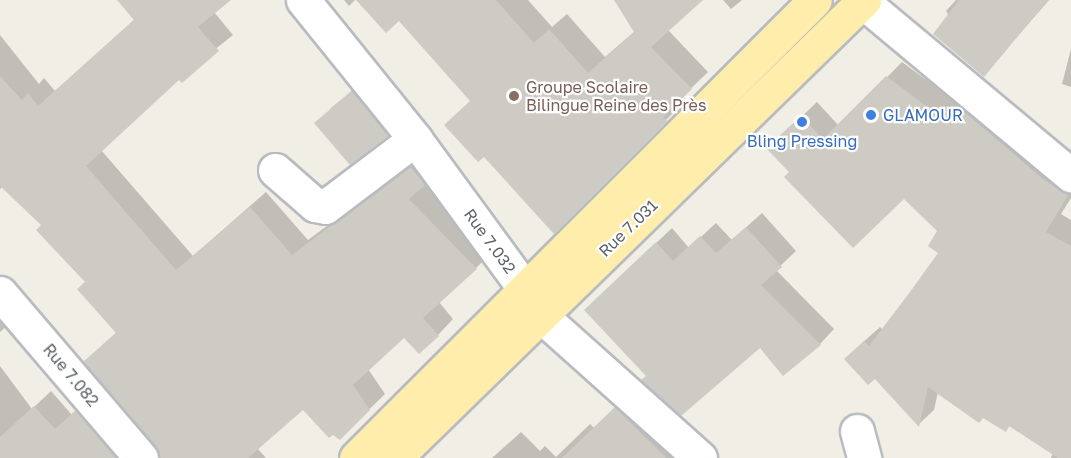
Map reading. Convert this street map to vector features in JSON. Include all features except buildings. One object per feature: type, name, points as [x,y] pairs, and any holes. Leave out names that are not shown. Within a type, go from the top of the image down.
[{"type":"main road","name":"Rue 7.031","points":[[395,458],[532,301],[815,0]]},
{"type":"main road","name":"Rue 7.031","points":[[356,458],[864,1]]},
{"type":"street","name":"Rue 7.032","points":[[303,0],[415,139],[532,301],[700,458]]},
{"type":"street","points":[[864,1],[1071,175]]},
{"type":"street","points":[[275,170],[315,206],[325,207],[415,139]]},
{"type":"street","name":"Rue 7.082","points":[[0,293],[141,458]]},
{"type":"place","name":"Groupe Scolaire Bilingue Reine des Près","points":[[514,96]]},
{"type":"place","name":"GLAMOUR","points":[[871,115]]},
{"type":"place","name":"Bling Pressing","points":[[802,122]]}]
